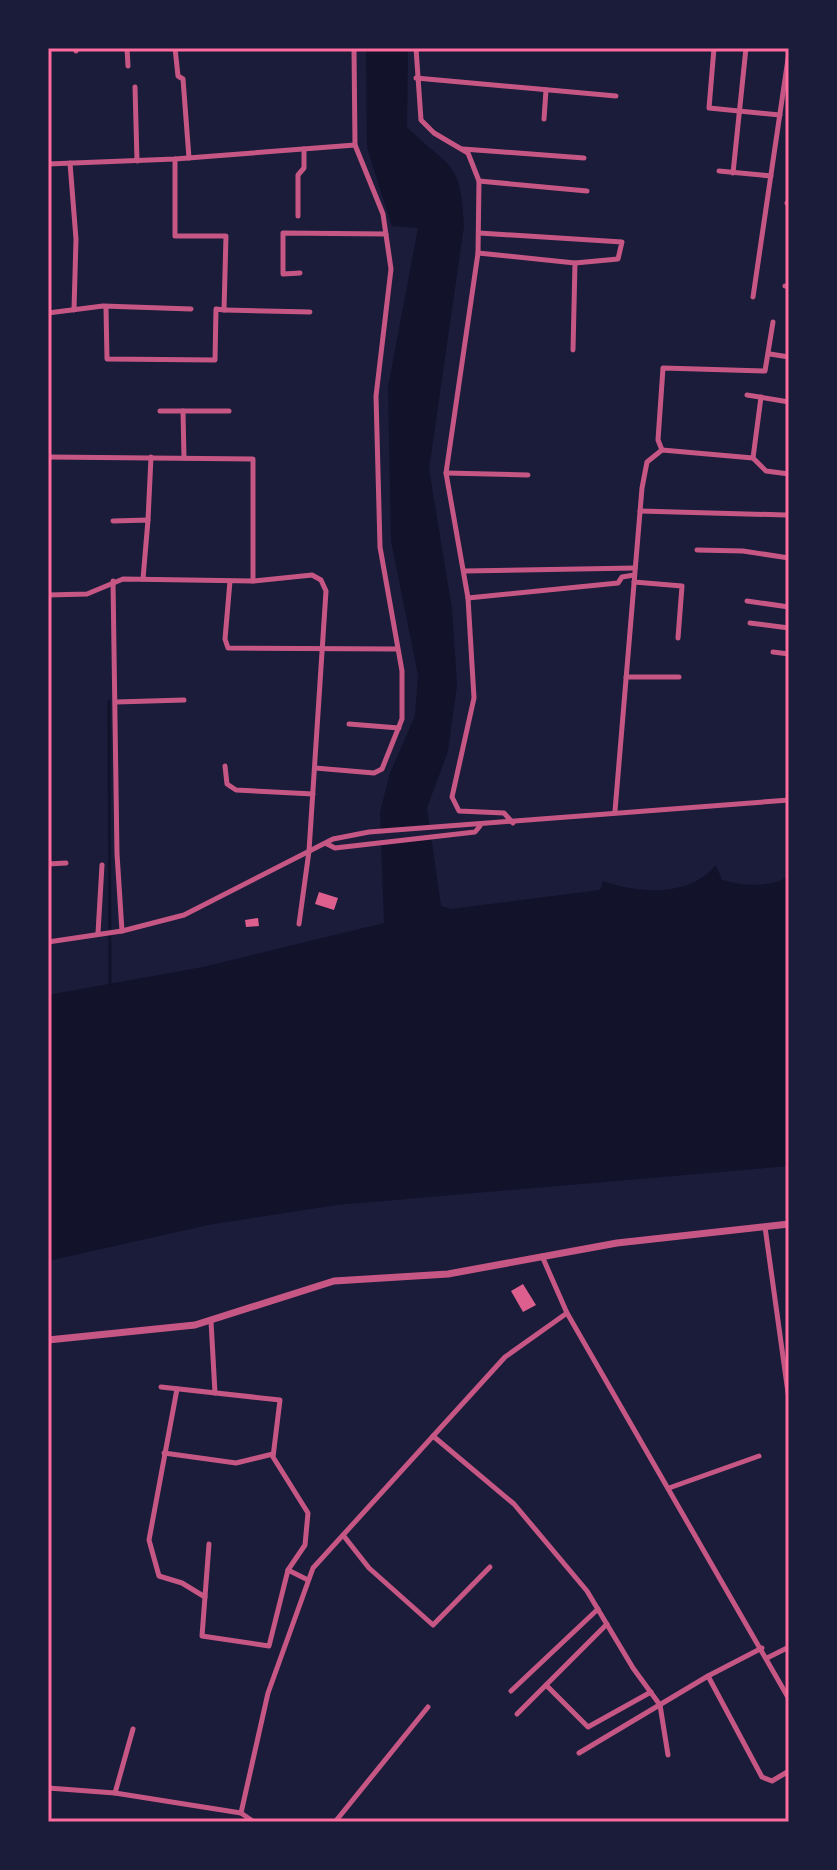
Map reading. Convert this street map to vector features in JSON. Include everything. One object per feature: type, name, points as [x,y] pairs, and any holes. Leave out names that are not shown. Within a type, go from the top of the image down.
[{"type":"street","points":[[127,48],[128,66]]},
{"type":"street","points":[[175,48],[178,76],[183,79],[189,158]]},
{"type":"street","points":[[315,768],[374,773],[382,769],[399,728],[402,671],[380,547],[376,396],[391,269],[383,214],[355,145],[354,48]]},
{"type":"street","points":[[416,48],[421,120],[434,133],[468,153],[479,181],[478,253],[446,473],[468,598],[474,698],[452,797],[459,811],[504,813],[513,823]]},
{"type":"street","points":[[714,48],[707,105],[780,115]]},
{"type":"street","points":[[733,173],[737,111],[746,48]]},
{"type":"street","points":[[753,297],[789,52]]},
{"type":"street","points":[[416,78],[616,96]]},
{"type":"street","points":[[135,87],[137,161]]},
{"type":"street","points":[[544,119],[546,90]]},
{"type":"street","points":[[48,164],[175,159],[355,145]]},
{"type":"street","points":[[462,149],[584,158]]},
{"type":"street","points":[[298,216],[298,175],[304,165],[304,151]]},
{"type":"street","points":[[175,159],[175,236],[226,236],[224,310]]},
{"type":"street","points":[[70,163],[76,239],[74,310]]},
{"type":"street","points":[[719,171],[771,176]]},
{"type":"street","points":[[479,181],[587,191]]},
{"type":"street","points":[[300,273],[283,274],[283,233],[386,234]]},
{"type":"street","points":[[478,253],[575,263],[618,259],[622,242],[479,233]]},
{"type":"street","points":[[573,350],[575,263]]},
{"type":"street","points":[[106,308],[107,359],[215,360],[216,309],[310,312]]},
{"type":"street","points":[[48,313],[106,308],[191,309]]},
{"type":"street","points":[[662,450],[658,440],[663,368],[767,370],[773,322]]},
{"type":"street","points":[[770,354],[789,357]]},
{"type":"street","points":[[747,395],[789,402]]},
{"type":"street","points":[[753,458],[761,397]]},
{"type":"street","points":[[160,411],[229,411]]},
{"type":"street","points":[[183,411],[184,458]]},
{"type":"street","points":[[615,811],[634,575],[647,462],[662,450],[753,458],[766,471],[789,474]]},
{"type":"street","points":[[48,457],[253,459],[253,581]]},
{"type":"street","points":[[143,579],[151,457]]},
{"type":"street","points":[[446,473],[528,475]]},
{"type":"street","points":[[640,511],[786,515]]},
{"type":"street","points":[[113,521],[148,520]]},
{"type":"street","points":[[697,550],[743,551],[789,558]]},
{"type":"street","points":[[464,571],[634,575],[682,586],[678,638]]},
{"type":"street","points":[[48,595],[87,594],[113,581],[143,579],[253,581],[312,575],[321,580],[326,591],[315,768],[309,851],[299,924]]},
{"type":"street","points":[[468,598],[618,583],[622,577],[634,575]]},
{"type":"street","points":[[113,581],[119,931]]},
{"type":"street","points":[[230,581],[225,639],[228,648],[396,649]]},
{"type":"street","points":[[747,601],[789,607]]},
{"type":"street","points":[[750,623],[789,628]]},
{"type":"street","points":[[773,652],[789,654]]},
{"type":"street","points":[[626,677],[679,677]]},
{"type":"street","points":[[116,702],[184,700]]},
{"type":"street","points":[[349,724],[399,728]]},
{"type":"street","points":[[225,766],[227,784],[236,790],[313,794]]},
{"type":"street","points":[[48,942],[119,931],[184,915],[333,839],[369,832],[473,823],[480,826],[615,811],[789,800]]},
{"type":"street","points":[[327,844],[335,848],[475,832],[480,826]]},
{"type":"street","points":[[48,864],[66,863]]},
{"type":"street","points":[[101,933],[102,865]]},
{"type":"street","points":[[48,1340],[211,1321],[334,1281],[448,1274],[542,1255],[789,1224]]},
{"type":"street","points":[[765,1227],[789,1400]]},
{"type":"street","points":[[542,1255],[567,1313],[789,1699]]},
{"type":"street","points":[[241,1813],[268,1693],[305,1579],[505,1357],[567,1313]]},
{"type":"street","points":[[211,1321],[215,1393]]},
{"type":"street","points":[[161,1387],[280,1400],[273,1454],[279,1472],[308,1513],[305,1545],[288,1571],[269,1646],[202,1636],[209,1544]]},
{"type":"street","points":[[177,1389],[149,1540],[156,1570],[167,1580],[182,1583],[205,1597]]},
{"type":"street","points":[[433,1436],[514,1504],[587,1591],[660,1705],[668,1755]]},
{"type":"street","points":[[163,1453],[236,1463],[273,1454]]},
{"type":"street","points":[[669,1488],[759,1456]]},
{"type":"street","points":[[343,1535],[369,1568],[433,1625],[490,1567]]},
{"type":"street","points":[[288,1571],[305,1579]]},
{"type":"street","points":[[511,1691],[598,1609]]},
{"type":"street","points":[[517,1714],[607,1624]]},
{"type":"street","points":[[767,1658],[789,1647]]},
{"type":"street","points":[[579,1753],[708,1676],[762,1648]]},
{"type":"street","points":[[708,1676],[762,1777],[772,1781],[789,1771]]},
{"type":"street","points":[[546,1685],[588,1727],[651,1692]]},
{"type":"street","points":[[335,1822],[428,1707]]},
{"type":"street","points":[[115,1793],[133,1729]]},
{"type":"street","points":[[48,1788],[115,1793],[241,1813],[254,1822]]},
{"type":"shaded area","points":[[366,48],[408,48],[407,127],[443,159],[456,176],[464,226],[429,469],[452,609],[457,685],[448,751],[427,808],[441,906],[451,909],[600,890],[603,881],[648,890],[678,888],[692,883],[716,865],[722,880],[738,884],[765,884],[789,876],[789,1166],[337,1205],[208,1225],[48,1261],[48,995],[203,967],[384,923],[380,812],[390,773],[415,716],[418,675],[391,541],[388,387],[418,228],[392,226],[367,148]]},
{"type":"pier","points":[[434,825],[436,836],[377,842],[377,831]]},
{"type":"building","points":[[319,892],[338,898],[334,910],[315,904]]},
{"type":"building","points":[[258,918],[259,926],[246,927],[245,920]]},
{"type":"building","points":[[523,1284],[536,1305],[523,1312],[511,1291]]},
{"type":"waterway","points":[[109,701],[110,985]]}]
